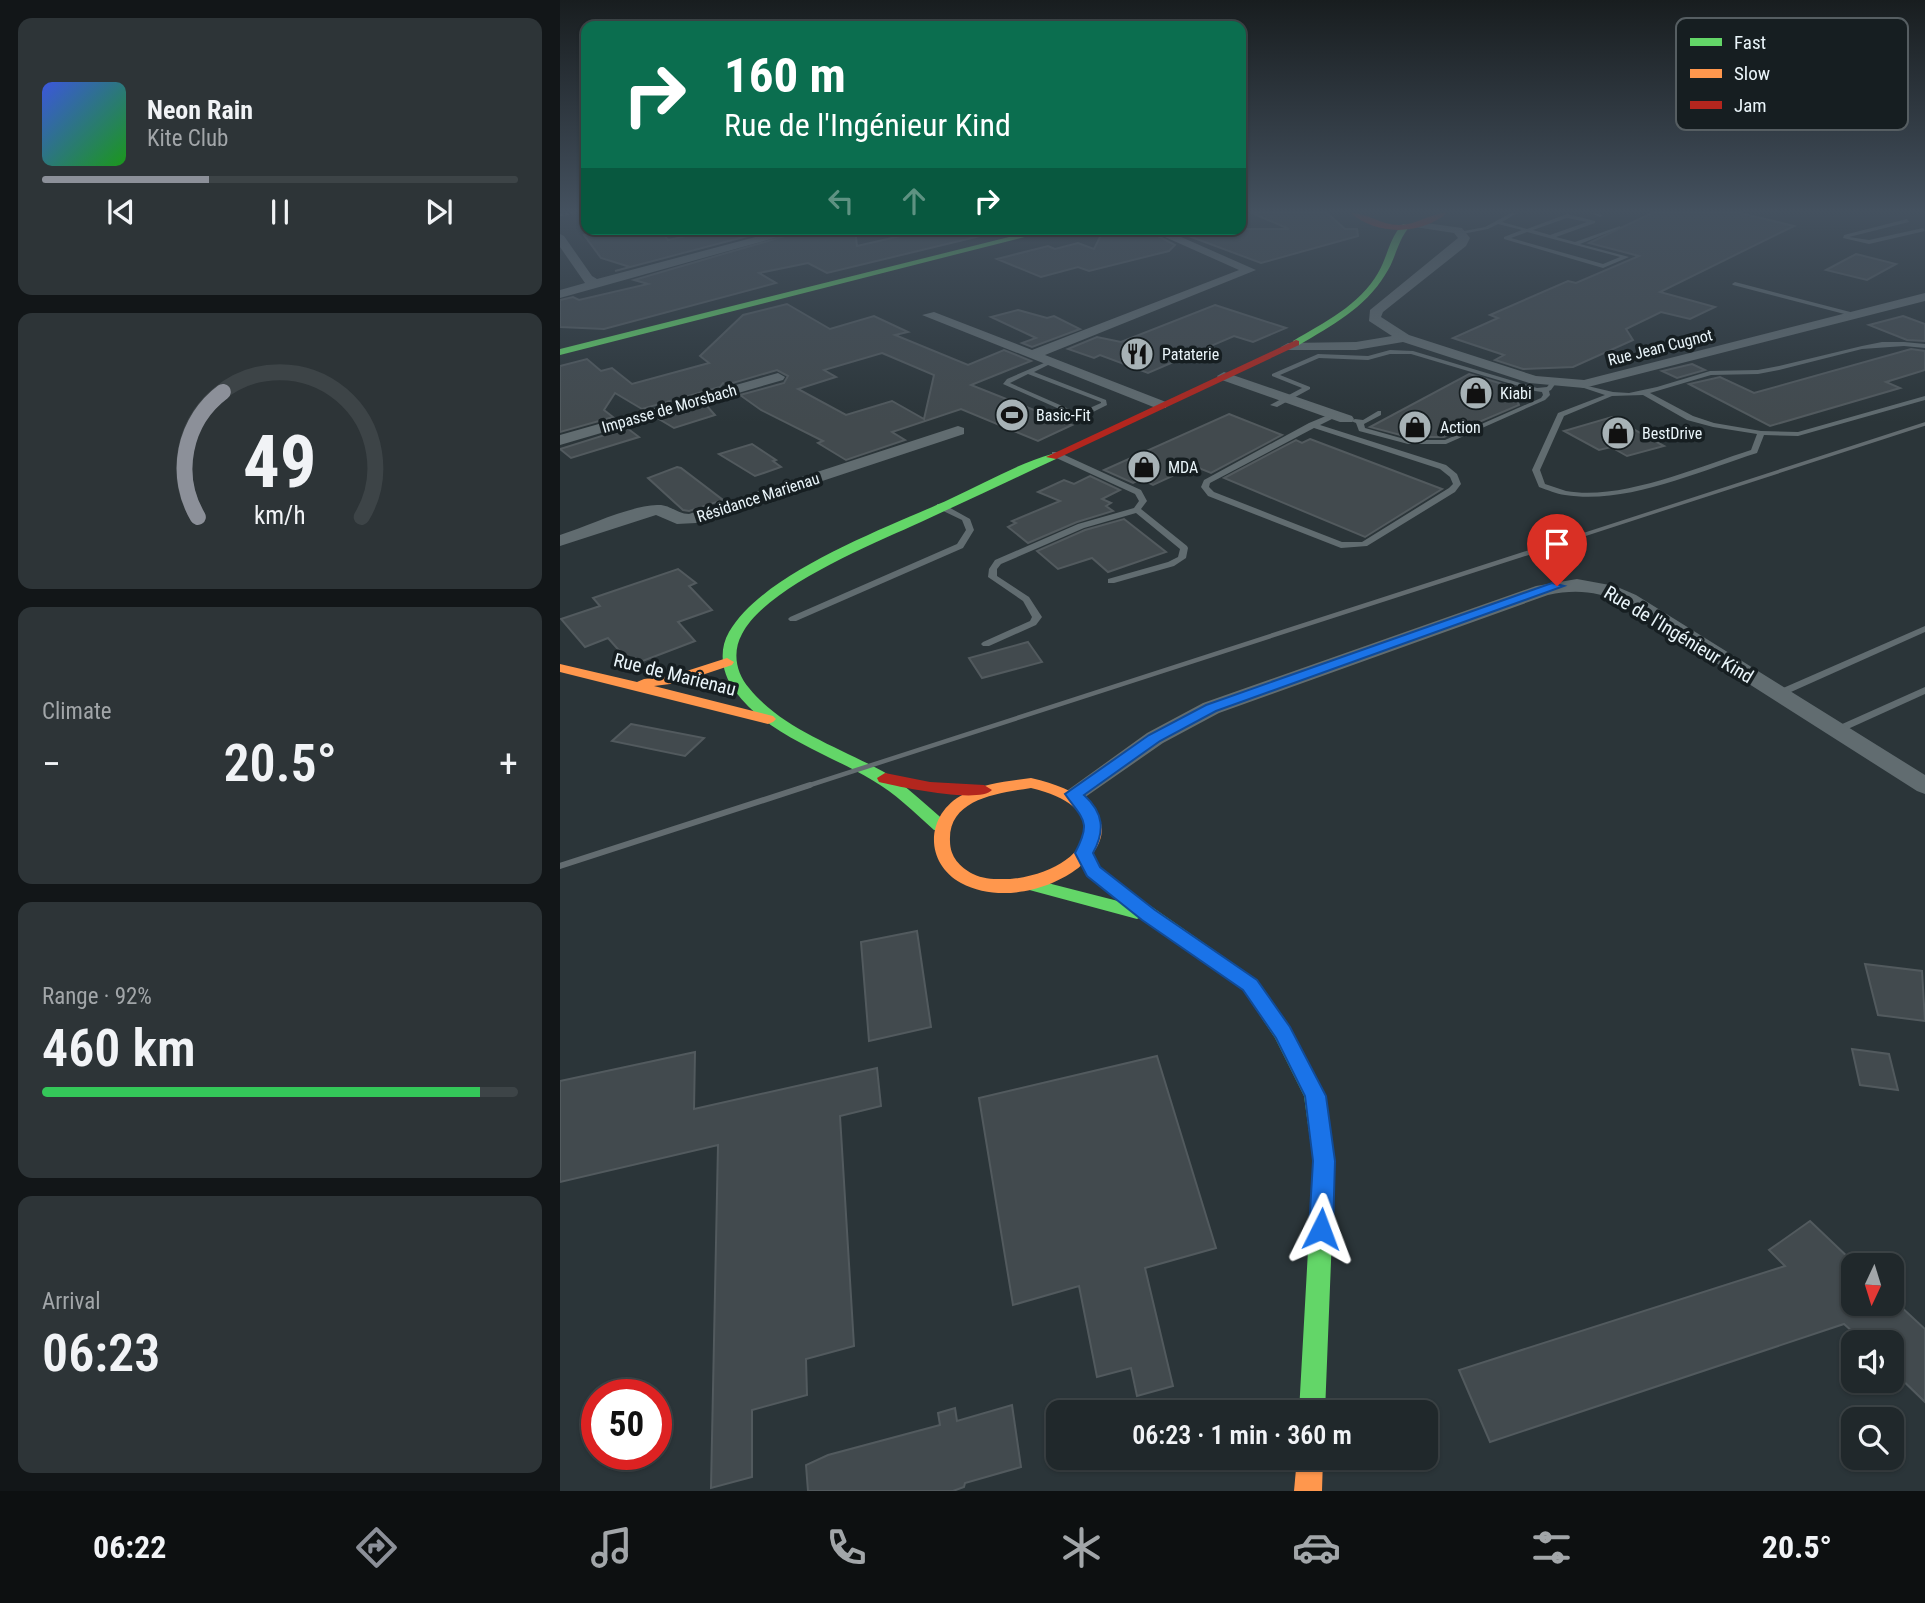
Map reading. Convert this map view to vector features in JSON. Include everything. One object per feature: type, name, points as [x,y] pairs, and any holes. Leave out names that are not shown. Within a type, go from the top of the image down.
[{"type":"main road","points":[[560,352],[838,283]]},
{"type":"main road","points":[[940,826],[881,777],[780,722],[742,694],[727,662],[736,634],[752,612],[803,572],[940,506],[1288,347],[1339,317],[1374,290],[1378,283]]},
{"type":"main road","points":[[629,684],[673,680],[727,662]]},
{"type":"main road","name":"Rue de Marienau","points":[[560,668],[780,722]]},
{"type":"main road","points":[[881,777],[930,787],[984,790],[1031,783],[1054,787],[1073,794],[1086,806],[1093,821],[1093,837],[1084,853],[1060,872],[1028,884],[1001,886],[976,882],[955,873],[942,859],[937,843],[940,826],[950,812],[984,790]]},
{"type":"main road","points":[[1084,853],[1093,871],[1148,915],[1250,985],[1283,1033],[1315,1096],[1324,1161],[1313,1400]]},
{"type":"main road","points":[[1028,884],[1148,915]]},
{"type":"main road","points":[[1308,1491],[1309,1470]]},
{"type":"street","points":[[560,294],[603,283]]},
{"type":"street","points":[[1035,354],[1218,283]]},
{"type":"street","points":[[1404,338],[1374,318],[1377,310],[1412,283]]},
{"type":"street","name":"Rue Jean Cugnot","points":[[1404,338],[1463,362],[1549,387],[1615,377],[1925,297]]},
{"type":"street","points":[[929,315],[1161,405]]},
{"type":"street","points":[[1288,347],[1356,346],[1404,338]]},
{"type":"street","points":[[1224,376],[1280,402],[1346,419]]},
{"type":"street","name":"Impasse de Morsbach","points":[[560,440],[778,377]]},
{"type":"street","name":"Résidance Marienau","points":[[560,541],[661,509],[670,511],[677,519],[690,519],[958,431]]},
{"type":"street","name":"Rue de l'Ingénieur Kind","points":[[1073,794],[1155,738],[1211,708],[1557,586],[1585,584],[1613,590],[1925,786]]},
{"type":"lane","points":[[1735,284],[1856,314]]},
{"type":"lane","points":[[1761,433],[1754,451],[1613,495],[1584,496],[1552,491],[1542,485],[1536,470],[1561,415],[1609,396],[1644,392],[1714,372],[1760,372],[1883,343],[1925,346]]},
{"type":"lane","points":[[1280,402],[1308,388],[1274,375],[1310,357],[1368,358],[1390,352],[1411,352],[1463,362]]},
{"type":"lane","points":[[1029,372],[1104,401],[1105,404],[1084,414],[1074,414],[1006,384],[1029,372],[1053,361]]},
{"type":"lane","points":[[1577,384],[1609,396]]},
{"type":"lane","points":[[1346,419],[1362,429],[1396,440],[1425,444],[1446,442],[1543,399],[1549,387]]},
{"type":"lane","points":[[1644,392],[1690,418],[1761,433],[1798,434],[1925,398]]},
{"type":"lane","points":[[1312,425],[1443,467],[1454,475],[1457,484],[1452,490],[1364,544],[1341,545],[1211,494],[1205,487],[1208,482],[1312,425],[1378,413]]},
{"type":"lane","points":[[986,644],[1033,623],[1037,617],[1026,599],[992,578],[993,569],[998,562],[1082,526],[1136,510],[1143,501],[1138,492],[1055,454]]},
{"type":"lane","points":[[793,619],[960,546],[970,530],[966,519],[940,506]]},
{"type":"lane","points":[[1111,581],[1171,564],[1182,558],[1184,548],[1136,510]]},
{"type":"lane","points":[[1778,694],[1925,628]]},
{"type":"lane","points":[[1835,731],[1925,690]]},
{"type":"building","points":[[643,283],[776,283],[604,329],[560,327],[560,300],[573,297],[579,300],[648,284]]},
{"type":"building","points":[[1564,283],[1679,283],[1660,292],[1715,307],[1690,319],[1661,312],[1626,329],[1633,340],[1573,367],[1523,369],[1495,360],[1504,355],[1453,338],[1498,318],[1490,315]]},
{"type":"building","points":[[787,304],[830,329],[874,316],[908,332],[895,335],[968,365],[1004,350],[1031,361],[971,385],[1072,425],[1038,441],[961,409],[892,432],[905,440],[846,460],[818,443],[823,441],[761,410],[740,395],[784,383],[788,376],[777,370],[726,385],[723,383],[720,387],[642,409],[615,393],[604,410],[613,417],[560,432],[560,366],[587,359],[601,371],[612,368],[632,384],[709,363],[700,356],[743,315]],"holes":[[[882,353],[934,375],[924,419],[892,401],[846,415],[798,389],[836,377],[824,370]]]},
{"type":"building","points":[[1215,305],[1286,328],[1253,342],[1234,336],[1148,373],[1100,355],[1094,358],[1068,349],[1097,337],[1121,342]]},
{"type":"building","points":[[1018,310],[1047,318],[1054,316],[1080,329],[1032,347],[1022,343],[1036,338],[991,317]]},
{"type":"building","points":[[1903,316],[1925,324],[1925,341],[1907,340],[1869,325]]},
{"type":"building","points":[[1911,349],[1925,351],[1925,370],[1886,382],[1900,388],[1770,426],[1689,384],[1720,377],[1754,393]]},
{"type":"building","points":[[1692,364],[1705,370],[1677,378],[1662,371]]},
{"type":"building","points":[[1469,374],[1523,390],[1524,394],[1516,398],[1519,405],[1444,437],[1408,437],[1370,427]]},
{"type":"building","points":[[706,405],[715,415],[674,428],[659,419]]},
{"type":"building","points":[[1229,414],[1282,435],[1211,473],[1194,466],[1153,485],[1141,479],[1133,483],[1104,470]]},
{"type":"building","points":[[1612,417],[1664,446],[1627,456],[1611,447],[1599,450],[1564,431]]},
{"type":"building","points":[[627,428],[639,437],[571,458],[560,449]]},
{"type":"building","points":[[1310,439],[1442,489],[1365,537],[1224,478],[1296,440],[1302,443]]},
{"type":"building","points":[[752,444],[776,460],[773,461],[781,467],[755,476],[719,454]]},
{"type":"building","points":[[677,467],[723,500],[689,511],[683,510],[648,478]]},
{"type":"building","points":[[1090,476],[1120,490],[1102,499],[1111,503],[1106,506],[1113,511],[1077,522],[1028,543],[1008,527],[1016,523],[1012,521],[1060,501],[1038,492],[1064,480],[1074,484]]},
{"type":"building","points":[[1124,519],[1166,552],[1108,572],[1092,558],[1058,569],[1037,551],[1085,530]]},
{"type":"building","points":[[678,569],[696,583],[689,586],[712,610],[678,622],[695,641],[632,665],[608,638],[585,647],[561,619],[600,606],[593,598]]},
{"type":"building","points":[[1028,642],[1042,662],[982,678],[969,658]]},
{"type":"building","points":[[631,724],[704,738],[685,756],[612,741]]},
{"type":"building","points":[[917,931],[931,1027],[869,1041],[861,942]]},
{"type":"building","points":[[1865,964],[1922,971],[1925,1021],[1878,1015]]},
{"type":"building","points":[[1852,1049],[1889,1054],[1898,1090],[1860,1085]]},
{"type":"building","points":[[695,1052],[694,1109],[877,1068],[881,1106],[840,1116],[854,1346],[806,1359],[807,1395],[752,1410],[752,1477],[711,1488],[718,1145],[560,1182],[560,1081]]},
{"type":"building","points":[[1157,1056],[1216,1248],[1145,1268],[1173,1386],[1137,1396],[1131,1368],[1097,1377],[1079,1286],[1013,1305],[979,1098]]},
{"type":"building","points":[[1810,1221],[1844,1253],[1841,1253],[1841,1316],[1904,1316],[1904,1310],[1925,1329],[1925,1402],[1904,1382],[1904,1330],[1851,1330],[1844,1324],[1490,1442],[1459,1370],[1785,1266],[1769,1250]]},
{"type":"building","points":[[1012,1405],[1021,1467],[965,1483],[964,1487],[953,1491],[808,1491],[806,1465],[828,1455],[940,1425],[938,1413],[955,1408],[957,1421]]},
{"type":"railway","points":[[1546,547],[1925,424]]},
{"type":"railway","points":[[804,787],[1552,545]]},
{"type":"railway","points":[[560,866],[810,785]]},
{"type":"traffic: fast","points":[[560,352],[838,283]]},
{"type":"traffic: fast","points":[[1296,343],[1355,305],[1376,283]]},
{"type":"traffic: fast","points":[[940,826],[886,781],[805,738],[754,703],[740,688],[728,660],[735,633],[756,608],[788,584],[825,562],[1052,457]]},
{"type":"traffic: fast","points":[[1084,853],[1093,871],[1113,888],[1250,985],[1283,1033],[1315,1096],[1324,1161],[1313,1400]]},
{"type":"traffic: fast","points":[[1028,884],[1137,912]]},
{"type":"traffic: slow","points":[[644,683],[673,680],[727,662]]},
{"type":"traffic: slow","points":[[560,668],[768,719]]},
{"type":"traffic: slow","points":[[1031,783],[1072,797],[1091,814],[1094,825],[1092,839],[1084,854],[1059,874],[1028,883],[984,884],[959,874],[945,857],[942,847],[941,837],[948,816],[972,796],[1031,783]]},
{"type":"traffic: slow","points":[[1308,1491],[1309,1470]]},
{"type":"traffic: jam","points":[[1052,457],[1296,343]]},
{"type":"traffic: jam","points":[[885,778],[930,787],[984,790]]},
{"type":"place","name":"Pataterie","points":[[1137,354]]},
{"type":"place","name":"Kiabi","points":[[1476,393]]},
{"type":"place","name":"Basic-Fit","points":[[1012,415]]},
{"type":"place","name":"Action","points":[[1415,427]]},
{"type":"place","name":"BestDrive","points":[[1618,433]]},
{"type":"place","name":"MDA","points":[[1144,467]]},
{"type":"route","points":[[1321,1229],[1324,1161],[1315,1096],[1283,1033],[1250,985],[1148,915],[1093,871],[1084,853],[1093,837],[1093,821],[1086,806],[1073,794],[1155,738],[1211,708],[1557,586]]}]
